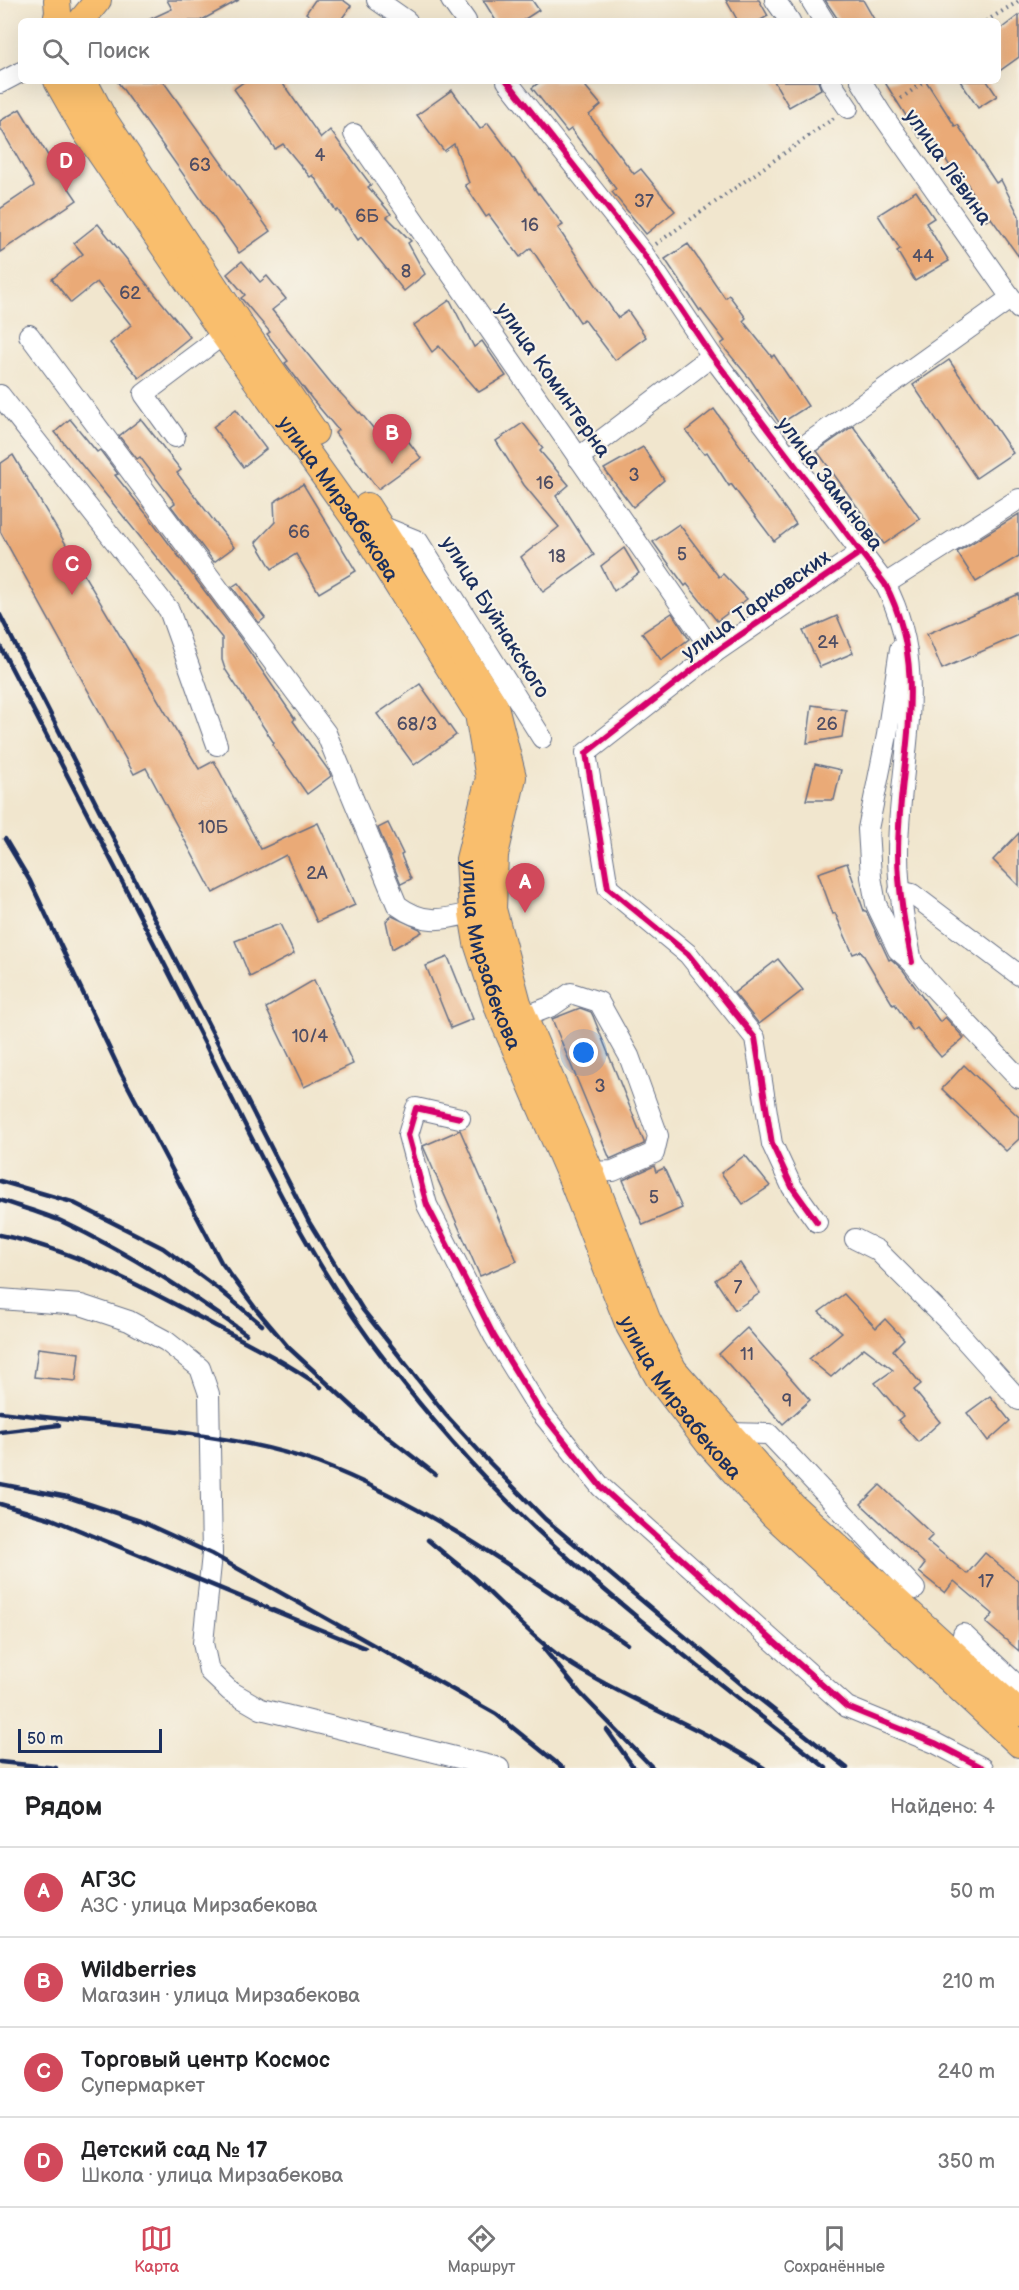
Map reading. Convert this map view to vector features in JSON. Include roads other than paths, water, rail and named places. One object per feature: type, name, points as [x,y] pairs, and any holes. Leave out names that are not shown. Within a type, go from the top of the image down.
[{"type":"main road","points":[[57,0],[57,18]]},
{"type":"main road","points":[[83,18],[98,0]]},
{"type":"main road","name":"улица Мирзабекова","points":[[59,84],[87,134],[231,328],[495,706],[513,777],[495,855],[493,909],[518,1003],[591,1172],[647,1320],[674,1370],[792,1505],[1019,1713]]},
{"type":"main road","name":"улица Мирзабекова","points":[[86,84],[105,121],[231,328]]},
{"type":"main road","name":"улица Мирзабекова","points":[[373,531],[478,714],[489,778],[469,859],[472,913],[477,943],[499,1011],[572,1180],[629,1326],[659,1379],[708,1443],[772,1515],[1019,1744]]},
{"type":"street","points":[[377,0],[403,18]]},
{"type":"street","points":[[452,0],[464,18]]},
{"type":"street","points":[[775,0],[788,18]]},
{"type":"street","points":[[811,0],[822,18]]},
{"type":"street","points":[[0,83],[18,74]]},
{"type":"street","points":[[832,84],[848,108]]},
{"type":"street","name":"улица Лёвина","points":[[863,84],[1015,303]]},
{"type":"street","name":"улица Заманова","points":[[512,89],[643,254],[712,356],[885,584],[896,605],[904,630],[911,690],[898,852],[899,891],[912,962]]},
{"type":"street","name":"улица Коминтерна","points":[[354,134],[714,653]]},
{"type":"street","points":[[789,457],[1015,303]]},
{"type":"street","points":[[174,437],[144,394],[231,328]]},
{"type":"street","points":[[29,335],[326,733],[397,905],[409,914],[438,921],[472,913]]},
{"type":"street","points":[[578,458],[712,356]]},
{"type":"street","points":[[0,395],[169,610],[217,745]]},
{"type":"street","points":[[885,584],[1019,499]]},
{"type":"street","name":"улица Буйнакского","points":[[373,531],[418,541],[542,738]]},
{"type":"street","name":"улица Тарковских","points":[[817,1222],[792,1187],[772,1144],[755,1038],[688,954],[608,888],[586,753],[714,653],[861,552]]},
{"type":"street","name":"улица Заманова","points":[[904,630],[887,735],[868,829],[868,851],[876,904],[898,950],[912,962],[927,981],[1019,1078]]},
{"type":"street","points":[[899,891],[912,894],[1019,975]]},
{"type":"street","points":[[524,1017],[552,1006],[571,993],[599,1002],[629,1056],[658,1136],[654,1153],[613,1171],[591,1172]]},
{"type":"street","points":[[460,1118],[416,1108],[408,1135],[427,1205],[494,1336],[540,1411],[601,1487],[847,1707],[935,1743],[983,1768]]},
{"type":"street","points":[[855,1239],[877,1250],[1018,1396]]},
{"type":"street","points":[[0,1299],[81,1305],[129,1322],[166,1341],[200,1368],[209,1394],[212,1554],[203,1643],[209,1671],[230,1691],[261,1709],[500,1768]]},
{"type":"street","points":[[729,1433],[769,1434],[915,1588]]},
{"type":"street","points":[[963,1634],[1019,1687]]},
{"type":"street","points":[[935,1743],[962,1768]]},
{"type":"railway","points":[[0,615],[309,1222],[363,1310],[446,1415],[545,1519],[746,1688],[847,1768]]},
{"type":"railway","points":[[0,646],[287,1206],[334,1287],[360,1326],[440,1428],[535,1528],[642,1621],[826,1768]]},
{"type":"railway","points":[[5,839],[30,881],[121,1073],[221,1262],[289,1348],[365,1418]]},
{"type":"railway","points":[[0,1181],[72,1202],[163,1248],[262,1325]]},
{"type":"railway","points":[[0,1200],[61,1221],[110,1246],[179,1288],[246,1334]]},
{"type":"railway","points":[[0,1235],[55,1250],[134,1283],[267,1353],[321,1387]]},
{"type":"railway","points":[[0,1412],[216,1438],[278,1451],[318,1463],[359,1480],[439,1522],[515,1569],[627,1644]]},
{"type":"railway","points":[[357,1413],[435,1474]]},
{"type":"railway","points":[[0,1432],[59,1425]]},
{"type":"railway","points":[[0,1484],[68,1497],[140,1521],[212,1554],[496,1714],[563,1768]]},
{"type":"railway","points":[[0,1504],[52,1519],[365,1648]]},
{"type":"railway","points":[[428,1540],[474,1578],[560,1657],[597,1680],[718,1741],[764,1768]]},
{"type":"railway","points":[[544,1649],[580,1693],[653,1768]]},
{"type":"railway","points":[[607,1730],[634,1768]]},
{"type":"railway","points":[[0,1762],[56,1768]]},
{"type":"place","name":"Детский сад № 17","points":[[66,192]]},
{"type":"place","name":"Wildberries","points":[[392,464]]},
{"type":"place","name":"Торговый центр Космос","points":[[72,595]]},
{"type":"place","name":"АГЗС","points":[[525,913]]}]
